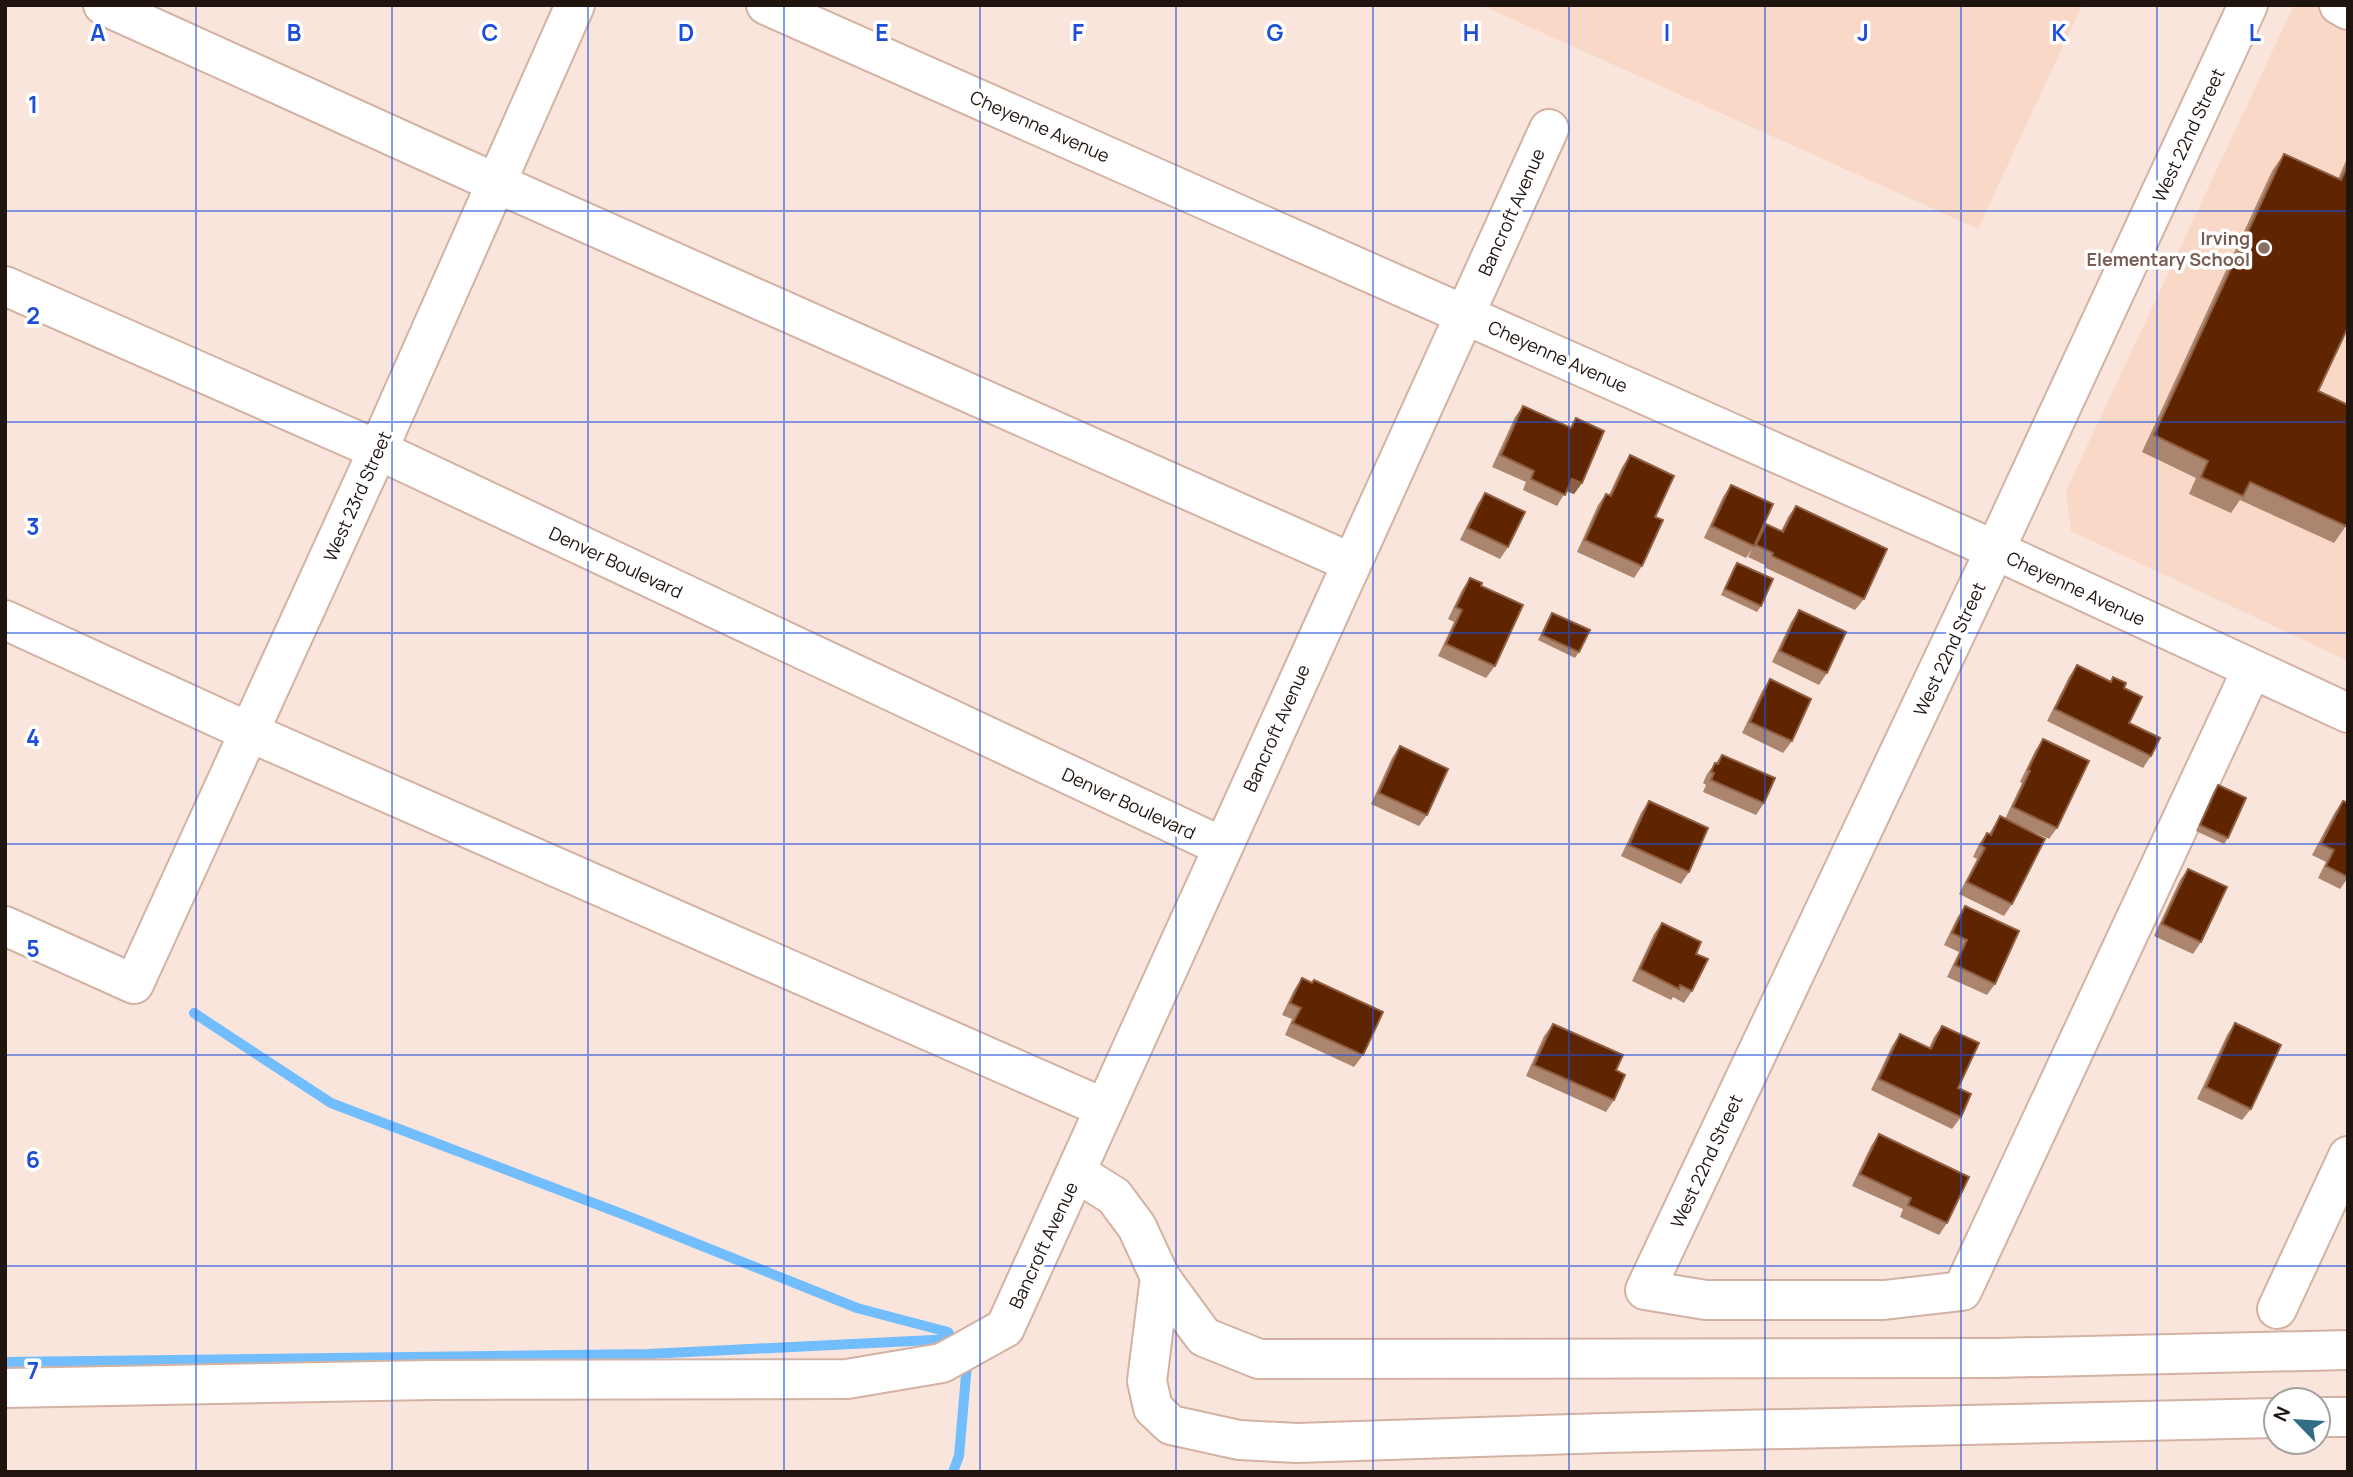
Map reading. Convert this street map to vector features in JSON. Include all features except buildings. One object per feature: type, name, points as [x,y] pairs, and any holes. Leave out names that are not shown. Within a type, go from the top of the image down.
[{"type":"street","points":[[103,5],[496,183],[1352,563]]},
{"type":"street","name":"West 23rd Street","points":[[5,926],[134,984],[378,450],[575,5]]},
{"type":"street","name":"Cheyenne Avenue","points":[[766,5],[1995,551],[2348,713]]},
{"type":"street","name":"West 22nd Street","points":[[2248,5],[1995,551],[1645,1290],[1706,1300],[1884,1300],[1962,1291],[2252,669]]},
{"type":"street","points":[[2339,5],[2348,9]]},
{"type":"street","name":"Bancroft Avenue","points":[[5,1388],[431,1380],[847,1379],[942,1363],[1005,1328],[1549,129]]},
{"type":"street","name":"Denver Boulevard","points":[[5,286],[378,450],[1223,847]]},
{"type":"street","points":[[5,620],[249,732],[1104,1108]]},
{"type":"street","points":[[2277,1309],[2348,1156]]},
{"type":"street","points":[[1077,1173],[1114,1196],[1137,1227],[1160,1277],[1204,1337],[1259,1359],[1981,1358],[2348,1350]]},
{"type":"street","points":[[1160,1277],[1147,1381],[1153,1408],[1171,1425],[1239,1440],[1297,1443],[1605,1433],[2262,1418]]},
{"type":"shaded area","points":[[1481,5],[2082,5],[1978,229]]},
{"type":"shaded area","name":"Irving Elementary School","points":[[2294,5],[2348,5],[2348,661],[2071,531],[2066,491]]},
{"type":"waterway","points":[[194,1013],[331,1103],[630,1217],[857,1308],[948,1332],[967,1364],[959,1456],[953,1472]]},
{"type":"waterway","points":[[5,1362],[648,1354],[953,1339]]},
{"type":"place","name":"Irving Elementary School","points":[[2264,248]]}]
